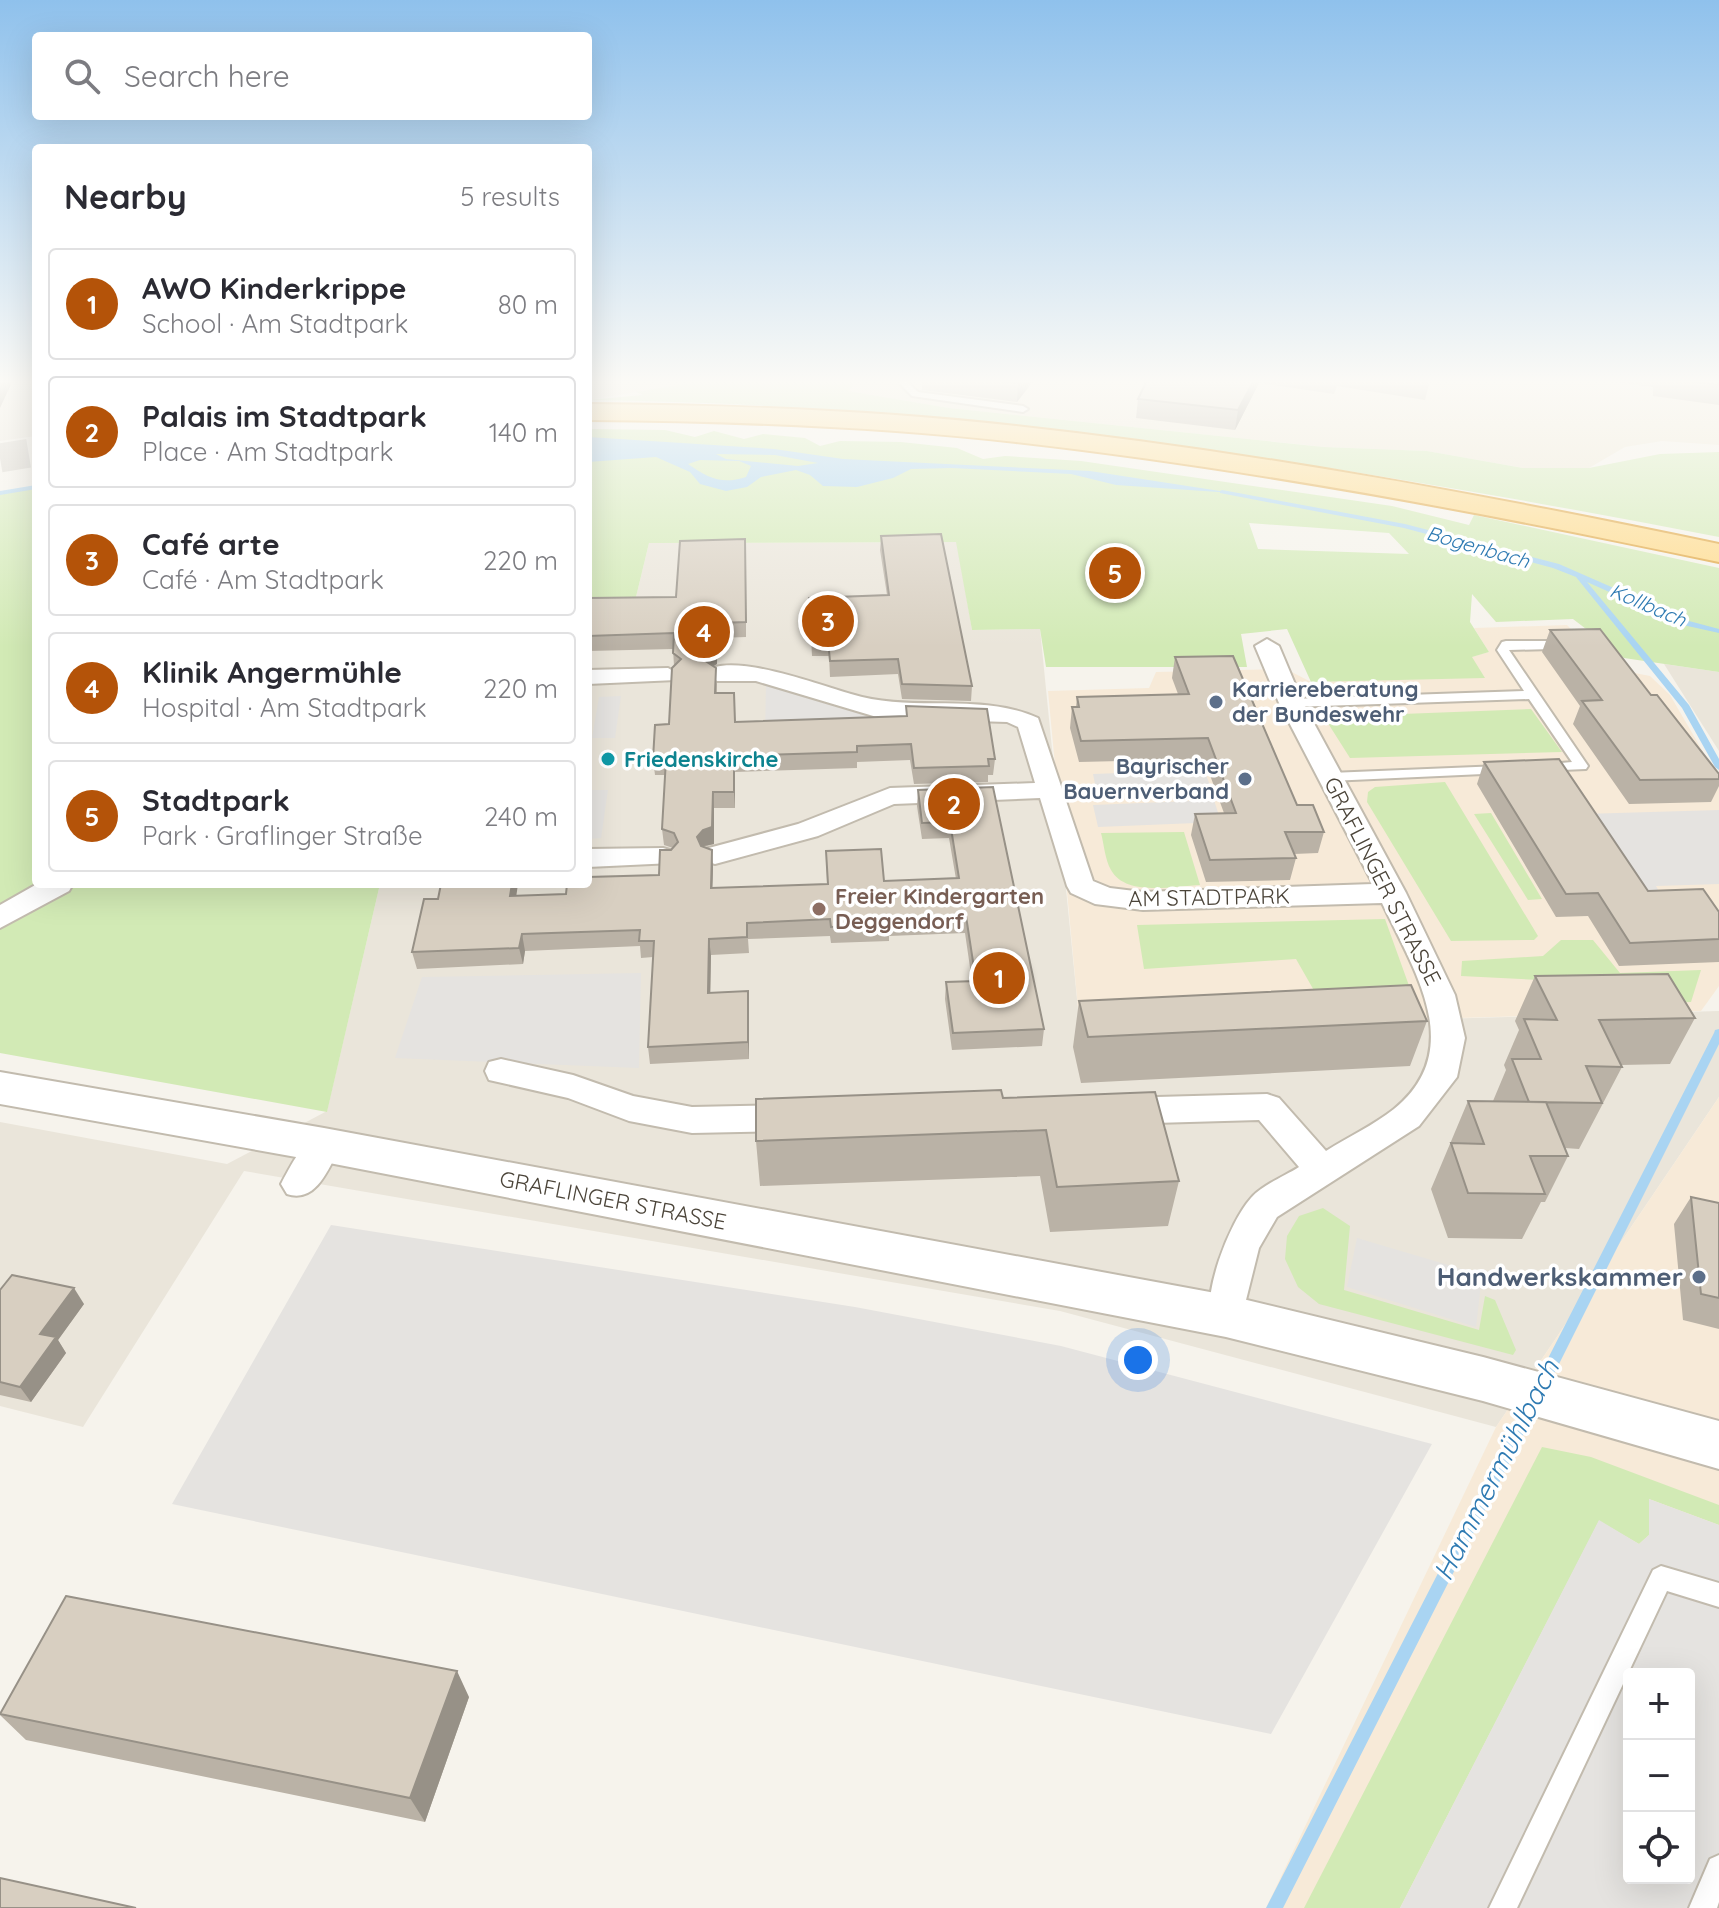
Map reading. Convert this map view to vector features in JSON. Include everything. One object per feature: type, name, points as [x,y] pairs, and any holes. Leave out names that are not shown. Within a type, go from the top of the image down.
[{"type":"highway","points":[[1262,469],[1360,483],[1719,553]]},
{"type":"street","name":"GRAFLINGER STRASSE","points":[[1226,1316],[1241,1246],[1264,1207],[1407,1117],[1441,1077],[1449,1038],[1440,995],[1392,893],[1291,703],[1267,646]]},
{"type":"street","name":"AM STADTPARK","points":[[717,674],[758,674],[880,711],[1011,715],[1029,723],[1081,886],[1105,897],[1143,901],[1392,893]]},
{"type":"street","points":[[592,677],[668,675]]},
{"type":"street","points":[[715,855],[808,830],[890,796],[1051,790]]},
{"type":"street","points":[[592,858],[663,857]]},
{"type":"street","points":[[0,918],[52,888]]},
{"type":"street","points":[[501,1071],[573,1087],[629,1108],[692,1120],[825,1117]]},
{"type":"street","name":"GRAFLINGER STRASSE","points":[[0,1088],[324,1145],[1226,1316],[1483,1379],[1719,1445]]},
{"type":"street","points":[[1093,1111],[1267,1107],[1322,1170]]},
{"type":"street","points":[[299,1184],[324,1145]]},
{"type":"lane","points":[[1330,777],[1581,766],[1503,650],[1506,645],[1552,645]]},
{"type":"lane","points":[[1291,703],[1531,695]]},
{"type":"lane","points":[[1503,1908],[1661,1578],[1719,1595]]},
{"type":"lane","points":[[1703,1908],[1719,1868]]},
{"type":"shaded area","points":[[957,542],[972,630],[1040,629],[1080,1029],[1719,1011],[1719,1097],[1496,1427],[1060,1311],[244,1171],[83,1427],[0,1406],[0,1122],[227,1164],[327,1111],[379,888],[592,888],[592,597],[636,597],[649,543]]},
{"type":"shaded area","points":[[1567,625],[1609,668],[1650,676],[1670,695],[1719,779],[1719,986],[1701,1011],[1080,1029],[1048,691],[1149,688],[1156,672],[1286,669],[1311,682],[1484,677],[1471,657],[1489,652],[1474,628]]},
{"type":"shaded area","points":[[1664,664],[1719,672],[1719,751]]},
{"type":"shaded area","points":[[766,685],[879,719],[765,737]]},
{"type":"shaded area","points":[[621,696],[615,738],[592,738],[599,697]]},
{"type":"shaded area","points":[[1204,770],[1210,785],[1096,789],[1093,774]]},
{"type":"shaded area","points":[[592,790],[608,790],[601,838],[592,839]]},
{"type":"shaded area","points":[[1214,800],[1221,822],[1098,827],[1093,805]]},
{"type":"shaded area","points":[[1719,810],[1719,884],[1656,886],[1666,904],[1647,905],[1583,814]]},
{"type":"shaded area","points":[[641,973],[639,1068],[395,1058],[422,977]]},
{"type":"shaded area","points":[[1719,1097],[1719,1908],[1266,1908],[1496,1427]]},
{"type":"shaded area","points":[[331,1225],[855,1307],[1061,1346],[1432,1444],[1271,1734],[172,1504]]},
{"type":"shaded area","points":[[1357,1238],[1482,1275],[1476,1327],[1347,1287]]},
{"type":"shaded area","points":[[1649,1499],[1719,1525],[1719,1908],[1400,1908],[1599,1520],[1639,1544],[1649,1535]]},
{"type":"green space","points":[[592,469],[1137,469],[1392,506],[1469,525],[1474,515],[1719,568],[1719,672],[1624,658],[1573,619],[1496,622],[1472,594],[1470,622],[1489,652],[1472,657],[1485,678],[1311,682],[1287,629],[1241,634],[1247,667],[1046,667],[1040,629],[972,630],[956,542],[649,543],[636,597],[592,597]],"holes":[[[1249,523],[1389,533],[1409,554],[1258,549]]]},
{"type":"green space","points":[[1335,469],[1719,469],[1719,537],[1579,511]]},
{"type":"green space","points":[[32,488],[32,888],[379,888],[327,1112],[0,1053],[0,493]]},
{"type":"green space","points":[[1531,709],[1562,752],[1350,758],[1324,717]]},
{"type":"green space","points":[[1445,782],[1538,936],[1534,940],[1451,941],[1367,802],[1368,792],[1375,787]]},
{"type":"green space","points":[[1491,813],[1542,899],[1528,900],[1474,814]]},
{"type":"green space","points":[[1184,832],[1200,885],[1164,888],[1139,887],[1118,878],[1109,866],[1101,833]]},
{"type":"green space","points":[[1385,919],[1412,994],[1320,1001],[1296,959],[1144,969],[1137,925]]},
{"type":"green space","points":[[1561,940],[1593,940],[1620,973],[1701,970],[1691,1002],[1555,1007],[1539,980],[1461,976],[1462,961],[1543,956]]},
{"type":"green space","points":[[1323,1208],[1350,1226],[1344,1290],[1479,1330],[1485,1296],[1495,1300],[1516,1350],[1513,1355],[1319,1304],[1298,1287],[1285,1259],[1287,1236],[1299,1216]]},
{"type":"green space","points":[[1542,1447],[1591,1457],[1719,1505],[1719,1525],[1649,1499],[1649,1535],[1639,1544],[1599,1521],[1400,1908],[1304,1908]]},
{"type":"water","points":[[683,469],[697,469],[722,480],[746,477],[750,469],[911,469],[893,478],[857,487],[823,486],[810,475],[796,470],[761,477],[747,487],[726,491],[700,484]]},
{"type":"water","points":[[973,469],[1090,471],[1233,493],[1116,485],[1071,474]]},
{"type":"building","points":[[941,534],[972,686],[902,684],[898,659],[830,661],[828,640],[812,641],[809,598],[889,595],[881,536]]},
{"type":"building","points":[[745,539],[746,622],[717,623],[716,648],[701,658],[716,668],[715,693],[734,693],[735,722],[907,716],[906,706],[987,709],[995,759],[988,759],[989,766],[914,768],[911,744],[857,746],[857,752],[734,756],[734,792],[713,792],[712,827],[703,830],[697,837],[701,846],[712,850],[711,888],[828,884],[826,851],[881,849],[884,881],[959,878],[950,822],[922,823],[918,790],[993,787],[1044,1029],[953,1033],[946,982],[976,981],[966,916],[889,919],[889,924],[831,927],[830,919],[747,923],[747,937],[709,939],[708,993],[748,991],[748,1042],[648,1047],[654,941],[639,941],[640,930],[522,934],[519,948],[412,952],[424,899],[438,899],[440,888],[511,888],[510,896],[566,894],[567,888],[592,888],[592,877],[659,875],[660,850],[671,850],[678,842],[674,833],[662,829],[666,759],[653,759],[655,725],[669,724],[672,668],[681,659],[673,653],[674,633],[592,636],[592,598],[676,597],[680,541]]},
{"type":"building","points":[[1600,629],[1651,695],[1657,695],[1719,774],[1719,779],[1640,780],[1582,701],[1602,700],[1550,630]]},
{"type":"building","points":[[1233,656],[1297,805],[1313,805],[1324,832],[1285,832],[1296,858],[1210,860],[1195,814],[1236,813],[1208,738],[1081,741],[1072,707],[1079,707],[1077,697],[1189,694],[1175,657]]},
{"type":"building","points":[[1559,759],[1648,891],[1703,889],[1719,912],[1719,939],[1630,943],[1598,893],[1566,894],[1484,762]]},
{"type":"building","points":[[1668,974],[1695,1018],[1599,1020],[1622,1067],[1586,1066],[1602,1103],[1529,1102],[1512,1059],[1541,1059],[1524,1019],[1557,1020],[1535,976]]},
{"type":"building","points":[[1411,985],[1427,1021],[1088,1037],[1079,1001]]},
{"type":"building","points":[[1001,1090],[1003,1098],[1155,1092],[1179,1181],[1057,1187],[1046,1130],[756,1141],[756,1099]]},
{"type":"building","points":[[1468,1101],[1546,1102],[1568,1156],[1530,1156],[1545,1194],[1468,1193],[1451,1143],[1484,1144]]},
{"type":"building","points":[[1691,1197],[1719,1203],[1719,1298],[1701,1294]]},
{"type":"building","points":[[12,1275],[74,1288],[40,1334],[56,1337],[20,1387],[0,1382],[0,1290]]},
{"type":"building","points":[[66,1596],[457,1671],[410,1798],[0,1714]]},
{"type":"building","points":[[0,1878],[136,1908],[0,1908]]},
{"type":"waterway","name":"Bogenbach","points":[[0,493],[32,488]]},
{"type":"waterway","name":"Bogenbach","points":[[1222,492],[1405,526],[1556,566],[1686,623],[1719,631]]},
{"type":"waterway","name":"Hammermühlbach","points":[[1579,577],[1686,707],[1719,767]]},
{"type":"waterway","name":"Hammermühlbach","points":[[1541,1386],[1719,1033]]},
{"type":"waterway","name":"Hammermühlbach","points":[[1274,1908],[1532,1404]]},
{"type":"place","name":"Stadtpark","points":[[1115,573]]},
{"type":"place","name":"Café arte","points":[[828,621]]},
{"type":"place","name":"Klinik Angermühle","points":[[704,632]]},
{"type":"place","name":"Karriereberatung der Bundeswehr","points":[[1216,702]]},
{"type":"place","name":"Friedenskirche","points":[[608,759]]},
{"type":"place","name":"Bayrischer Bauernverband","points":[[1245,779]]},
{"type":"place","name":"Palais im Stadtpark","points":[[954,804]]},
{"type":"place","name":"Freier Kindergarten Deggendorf","points":[[819,909]]},
{"type":"place","name":"AWO Kinderkrippe","points":[[999,978]]},
{"type":"place","name":"Handwerkskammer","points":[[1699,1277]]},
{"type":"water label","name":"Kollbach","points":[[1648,605]]}]
